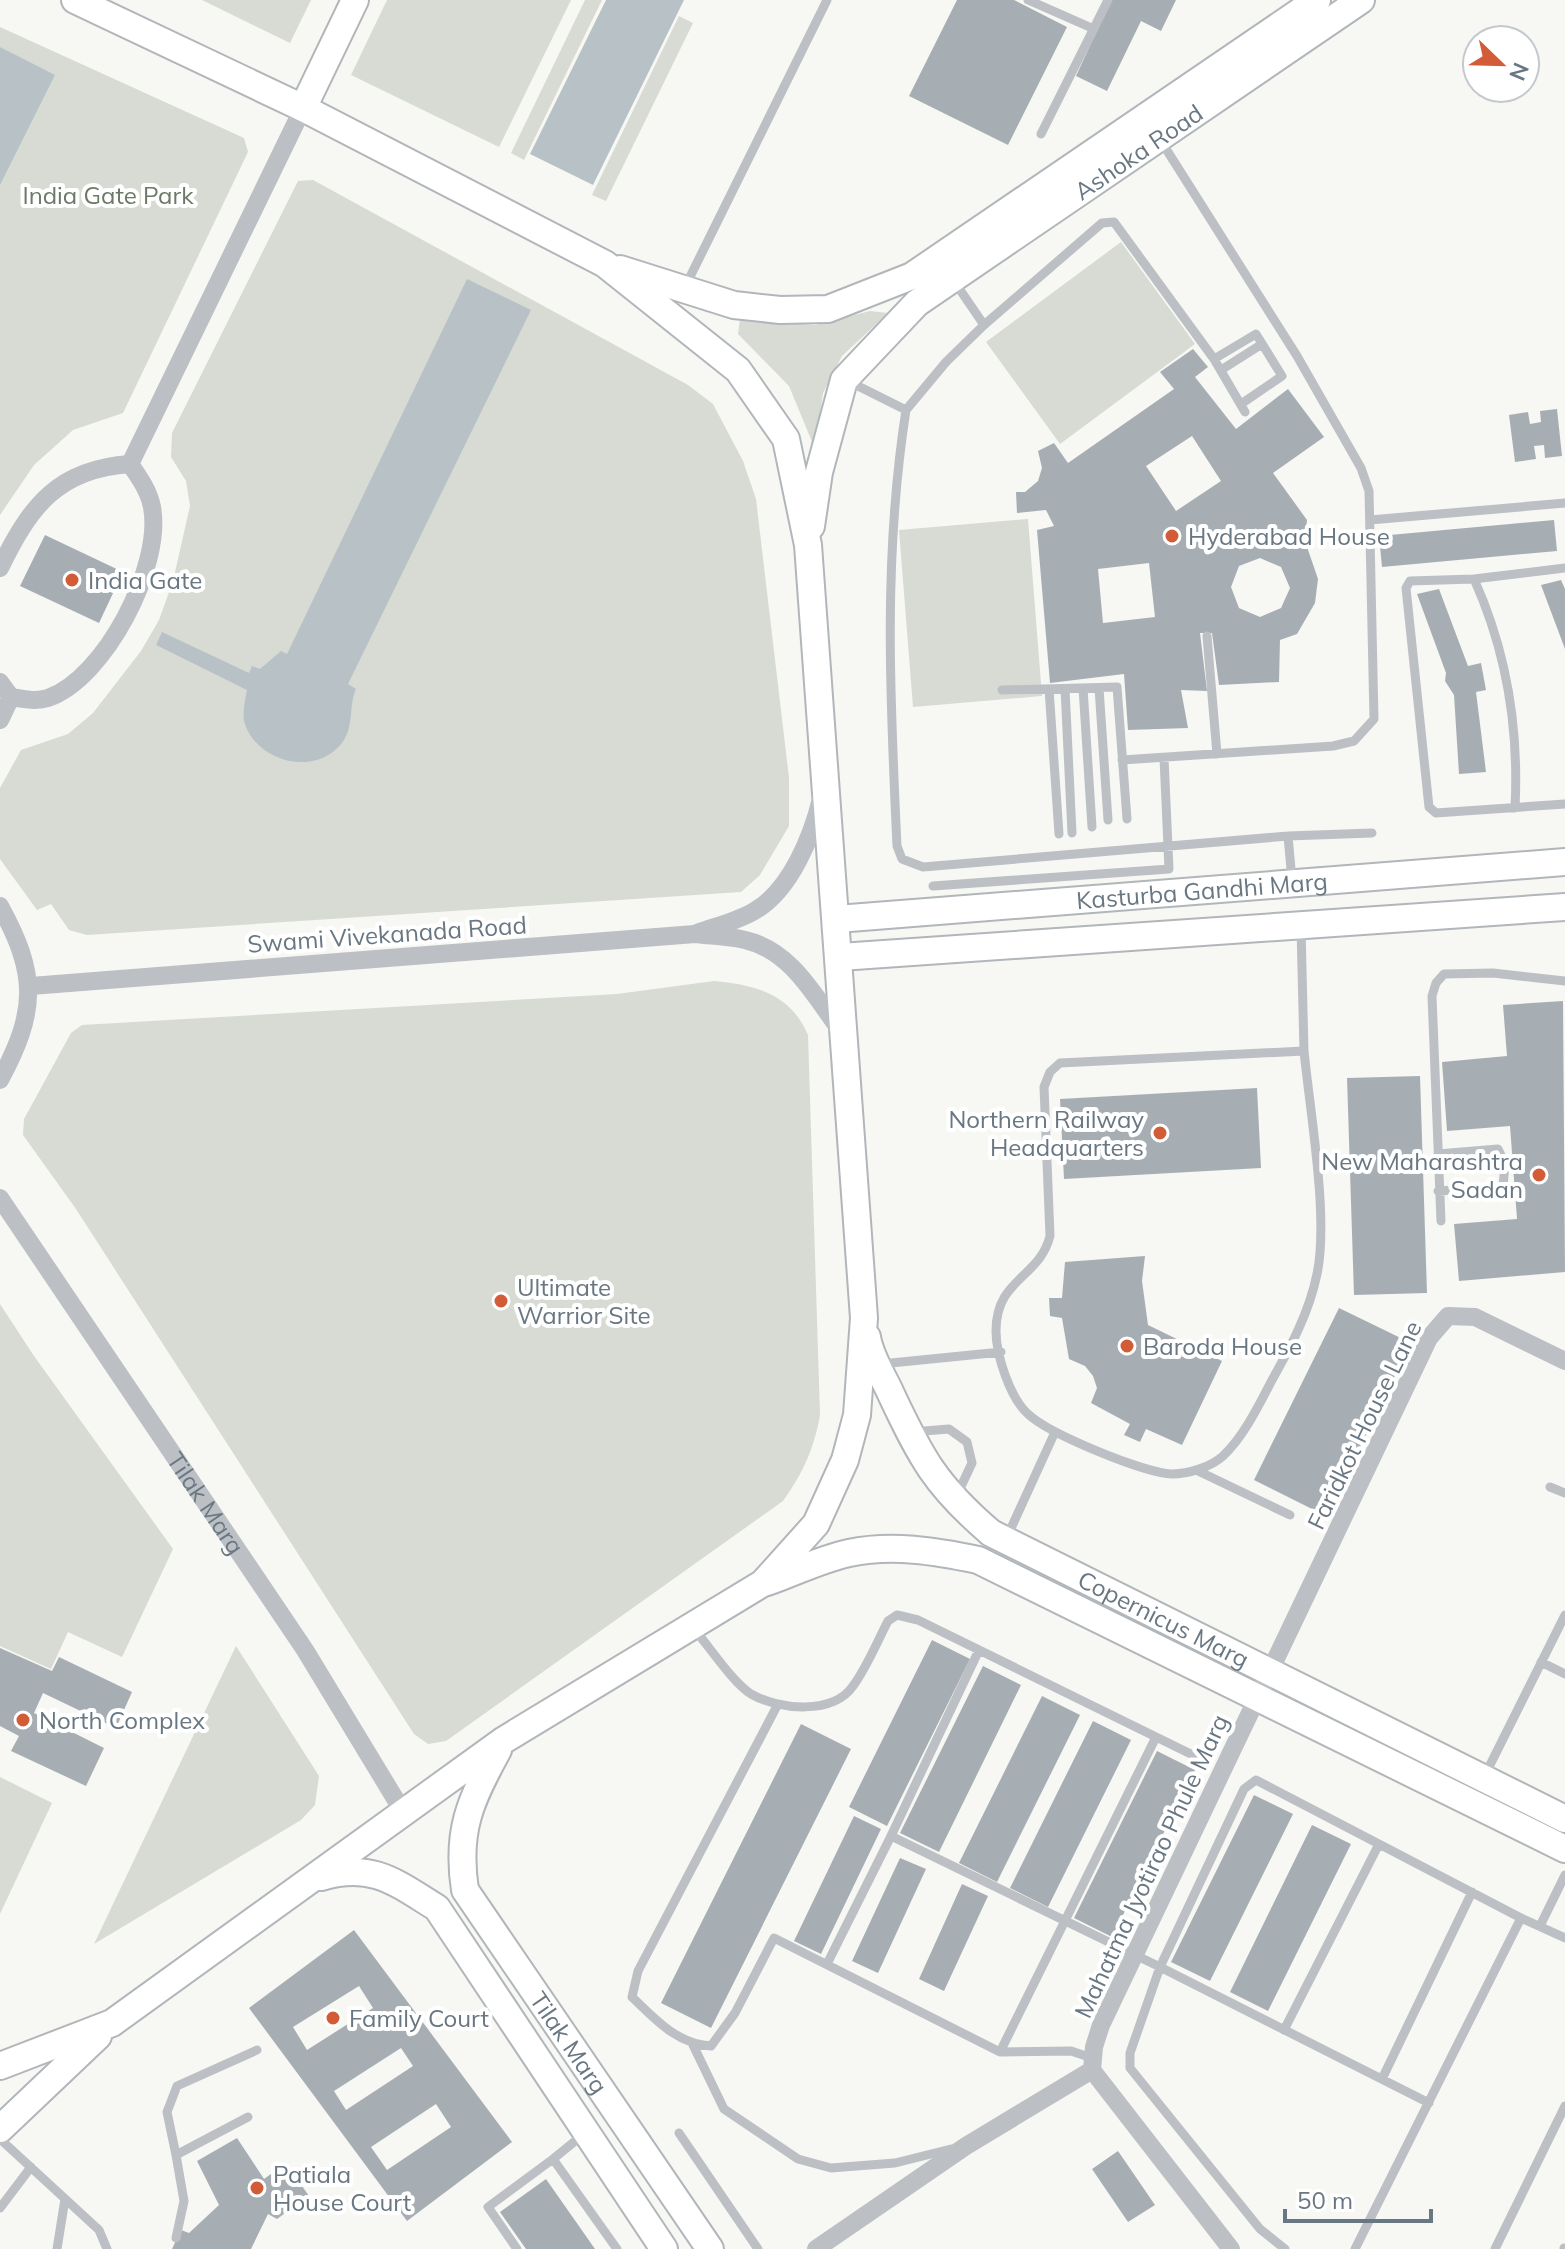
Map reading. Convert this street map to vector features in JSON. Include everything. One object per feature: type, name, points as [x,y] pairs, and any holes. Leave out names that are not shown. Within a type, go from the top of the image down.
[{"type":"main road","points":[[0,2129],[112,2023],[302,1882],[405,1815],[504,1740],[763,1583],[816,1524],[845,1460],[857,1415],[864,1318],[808,545],[786,439],[738,370],[605,264],[303,108],[75,0]]},
{"type":"main road","points":[[303,108],[355,0]]},
{"type":"main road","name":"Ashoka Road","points":[[605,264],[734,305],[780,310],[828,309],[912,276],[1317,0]]},
{"type":"main road","name":"Ashoka Road","points":[[844,380],[917,303],[1361,0]]},
{"type":"main road","points":[[808,545],[819,472],[844,380]]},
{"type":"main road","name":"Kasturba Gandhi Marg","points":[[837,919],[1565,862]]},
{"type":"main road","name":"Kasturba Gandhi Marg","points":[[840,957],[1565,907]]},
{"type":"main road","name":"Copernicus Marg","points":[[864,1318],[868,1345],[932,1476],[954,1502],[998,1536],[1565,1819]]},
{"type":"main road","points":[[978,1560],[998,1536]]},
{"type":"main road","name":"Copernicus Marg","points":[[763,1583],[848,1553],[886,1549],[922,1550],[978,1560],[1565,1849]]},
{"type":"main road","name":"Tilak Marg","points":[[504,1740],[474,1793],[459,1853],[465,1890],[710,2249]]},
{"type":"main road","name":"Tilak Marg","points":[[302,1882],[346,1870],[383,1875],[437,1908],[664,2249]]},
{"type":"main road","points":[[0,2066],[112,2023]]},
{"type":"street","points":[[130,464],[303,108]]},
{"type":"street","points":[[0,568],[27,519],[57,488],[98,466],[130,464]]},
{"type":"street","points":[[0,720],[6,690],[28,700],[48,698],[85,674],[130,609],[149,555],[153,529],[148,496],[130,464]]},
{"type":"street","points":[[695,934],[756,910],[783,886],[817,816],[826,776]]},
{"type":"street","points":[[0,906],[13,930],[31,986],[25,1026],[0,1080]]},
{"type":"street","points":[[695,934],[747,940],[775,952],[802,976],[845,1037]]},
{"type":"street","name":"Swami Vivekanada Road","points":[[31,986],[695,934]]},
{"type":"street","name":"Tilak Marg","points":[[0,1198],[305,1650],[405,1815]]},
{"type":"street","name":"Faridkot House Lane","points":[[1271,1672],[1429,1338],[1448,1316],[1475,1317],[1565,1361]]},
{"type":"street","name":"Mahatma Jyotirao Phule Marg","points":[[1092,2064],[1101,2025],[1271,1672]]},
{"type":"street","points":[[816,2249],[1092,2064],[1231,2249]]},
{"type":"lane","points":[[685,288],[827,0]]},
{"type":"lane","points":[[1028,0],[1094,29]]},
{"type":"lane","points":[[1041,134],[1108,0]]},
{"type":"lane","points":[[1122,760],[1333,746],[1354,741],[1365,733],[1374,719],[1369,491],[1361,468],[1297,356],[1159,138]]},
{"type":"lane","points":[[1214,359],[1256,334],[1282,376],[1243,408],[1214,359],[1114,222],[1102,223],[984,325],[946,362],[906,410],[895,487],[887,646],[897,846],[902,859],[923,867],[1288,836],[1372,833]]},
{"type":"lane","points":[[953,279],[984,325]]},
{"type":"lane","points":[[1221,370],[1262,344]]},
{"type":"lane","points":[[844,380],[906,410]]},
{"type":"lane","points":[[1370,520],[1565,503]]},
{"type":"lane","points":[[1565,568],[1474,579],[1420,578],[1410,581],[1406,588],[1427,800],[1436,813],[1565,804]]},
{"type":"lane","points":[[1474,579],[1507,680],[1514,720],[1515,808]]},
{"type":"lane","points":[[1207,636],[1217,754]]},
{"type":"lane","points":[[1002,690],[1117,687],[1127,819]]},
{"type":"lane","points":[[1083,688],[1092,827]]},
{"type":"lane","points":[[1099,688],[1108,820]]},
{"type":"lane","points":[[1049,689],[1059,834]]},
{"type":"lane","points":[[1065,689],[1072,833]]},
{"type":"lane","points":[[933,886],[1169,869],[1164,758]]},
{"type":"lane","points":[[1288,836],[1292,883]]},
{"type":"lane","points":[[1300,925],[1304,1051],[1321,1231],[1317,1273],[1302,1324],[1258,1408],[1222,1456],[1196,1470],[1174,1474],[1150,1471],[1055,1432],[1027,1414],[1013,1393],[996,1331],[1002,1299],[1015,1279],[1035,1267],[1046,1254],[1050,1236],[1044,1087],[1050,1072],[1060,1063],[1304,1051]]},
{"type":"lane","points":[[1441,1221],[1432,996],[1436,983],[1444,974],[1468,973],[1565,981]]},
{"type":"lane","points":[[1438,1154],[1498,1149],[1505,1164],[1503,1187],[1438,1191]]},
{"type":"lane","points":[[877,1364],[1001,1352]]},
{"type":"lane","points":[[909,1432],[949,1429],[967,1442],[972,1463],[954,1502]]},
{"type":"lane","points":[[998,1536],[1055,1432]]},
{"type":"lane","points":[[1196,1470],[1290,1515]]},
{"type":"lane","points":[[1550,1487],[1565,1493]]},
{"type":"lane","points":[[692,1627],[749,1693],[778,1704],[833,1703],[852,1688],[888,1621],[897,1615],[918,1620],[1203,1760]]},
{"type":"lane","points":[[1484,1778],[1565,1615]]},
{"type":"lane","points":[[827,1964],[979,1650]]},
{"type":"lane","points":[[1541,1662],[1565,1674]]},
{"type":"lane","points":[[778,1704],[638,1971],[632,1997],[670,2032],[693,2045],[711,2046],[721,2036],[774,1938],[1000,2052],[1071,2051],[1092,2064]]},
{"type":"lane","points":[[1000,2052],[1156,1737]]},
{"type":"lane","points":[[1285,2249],[1260,2229],[1130,2068],[1130,2053],[1160,1967],[1244,1789],[1256,1780],[1565,1938]]},
{"type":"lane","points":[[891,1836],[1135,1954],[1429,2103]]},
{"type":"lane","points":[[1284,2030],[1379,1844]]},
{"type":"lane","points":[[1540,1926],[1565,1875]]},
{"type":"lane","points":[[1382,2079],[1472,1892]]},
{"type":"lane","points":[[1355,2249],[1521,1918]]},
{"type":"lane","points":[[693,2045],[724,2109],[798,2159],[831,2168],[895,2163],[966,2146]]},
{"type":"lane","points":[[176,2238],[184,2201],[167,2112],[177,2086],[257,2050]]},
{"type":"lane","points":[[1495,2249],[1565,2106]]},
{"type":"lane","points":[[176,2155],[248,2117]]},
{"type":"lane","points":[[517,2249],[488,2207],[585,2133]]},
{"type":"lane","points":[[679,2133],[758,2249]]},
{"type":"lane","points":[[0,2139],[99,2230],[107,2249]]},
{"type":"lane","points":[[553,2159],[617,2249]]},
{"type":"lane","points":[[0,2208],[31,2167]]},
{"type":"lane","points":[[57,2249],[65,2199]]},
{"type":"green space","points":[[202,0],[311,0],[290,43]]},
{"type":"green space","points":[[387,0],[571,0],[499,147],[351,75]]},
{"type":"green space","points":[[585,0],[602,0],[524,160],[511,153]]},
{"type":"green space","points":[[679,16],[693,23],[606,201],[592,195]]},
{"type":"green space","name":"India Gate Park","points":[[0,27],[244,138],[248,152],[123,413],[73,430],[34,465],[0,515]]},
{"type":"green space","points":[[313,180],[688,385],[713,404],[743,461],[756,499],[789,778],[789,826],[760,875],[741,892],[87,935],[69,930],[51,904],[37,910],[0,859],[0,788],[21,750],[68,734],[93,713],[141,651],[159,620],[173,581],[190,506],[186,481],[171,457],[172,433],[298,181]]},
{"type":"green space","points":[[1121,242],[1195,344],[1060,444],[986,342]]},
{"type":"green space","points":[[870,311],[888,313],[842,356],[823,393],[815,449],[789,386],[738,334],[740,319],[815,325]]},
{"type":"green space","points":[[1028,519],[1042,696],[913,707],[899,530]]},
{"type":"green space","points":[[714,981],[743,985],[770,994],[791,1009],[808,1035],[820,1415],[811,1450],[783,1501],[446,1741],[428,1744],[414,1734],[76,1209],[23,1135],[24,1119],[71,1033],[82,1025],[617,994]]},
{"type":"green space","points":[[0,1304],[173,1549],[122,1657],[68,1632],[51,1669],[0,1646]]},
{"type":"green space","points":[[236,1646],[319,1776],[315,1805],[301,1820],[94,1944]]},
{"type":"green space","points":[[0,1777],[52,1803],[0,1914]]},
{"type":"shaded area","points":[[606,0],[684,0],[593,185],[530,154]]},
{"type":"shaded area","points":[[0,47],[55,75],[0,185]]},
{"type":"shaded area","points":[[467,279],[531,310],[348,684],[356,689],[346,737],[323,758],[297,762],[284,760],[261,747],[246,727],[247,690],[156,645],[162,632],[249,673],[252,666],[260,669],[281,651],[287,654]]},
{"type":"building","points":[[957,0],[1014,0],[1067,27],[1008,145],[909,96]]},
{"type":"building","points":[[1111,0],[1176,0],[1161,31],[1141,21],[1107,91],[1076,76]]},
{"type":"building","name":"Hyderabad House","points":[[1193,349],[1208,367],[1195,377],[1236,429],[1288,389],[1324,437],[1273,473],[1307,520],[1305,541],[1318,579],[1315,603],[1297,634],[1280,640],[1279,682],[1219,685],[1212,633],[1200,633],[1207,691],[1181,690],[1188,728],[1128,730],[1124,674],[1050,683],[1037,530],[1054,526],[1046,510],[1017,513],[1016,492],[1025,492],[1038,481],[1042,468],[1038,451],[1054,443],[1068,463],[1174,389],[1160,372]],"holes":[[[1192,436],[1221,481],[1176,511],[1146,466]],[[1260,558],[1281,567],[1290,588],[1281,608],[1260,617],[1239,608],[1231,587],[1239,566]],[[1149,563],[1155,617],[1103,623],[1098,569]]]},
{"type":"building","points":[[1557,409],[1562,456],[1545,458],[1544,445],[1534,446],[1536,459],[1515,462],[1509,415],[1528,412],[1530,424],[1541,422],[1540,411]]},
{"type":"building","points":[[1554,520],[1557,551],[1382,567],[1379,536]]},
{"type":"building","points":[[45,535],[123,572],[99,623],[20,586]]},
{"type":"building","points":[[1561,580],[1565,589],[1565,649],[1541,585]]},
{"type":"building","points":[[1439,589],[1468,666],[1481,663],[1486,690],[1476,692],[1486,772],[1459,774],[1454,695],[1445,681],[1446,673],[1417,594]]},
{"type":"building","name":"New Maharashtra Sadan","points":[[1563,1001],[1565,1272],[1459,1281],[1454,1224],[1517,1219],[1510,1126],[1447,1131],[1442,1062],[1507,1056],[1503,1005]]},
{"type":"building","points":[[1420,1076],[1427,1293],[1354,1295],[1347,1078]]},
{"type":"building","name":"Northern Railway Headquarters","points":[[1257,1088],[1261,1168],[1064,1179],[1060,1099]]},
{"type":"building","name":"Baroda House","points":[[1145,1256],[1142,1281],[1148,1325],[1222,1361],[1182,1445],[1146,1429],[1140,1442],[1124,1435],[1130,1424],[1091,1403],[1097,1388],[1093,1376],[1085,1366],[1069,1359],[1062,1318],[1050,1316],[1049,1298],[1062,1298],[1065,1262]]},
{"type":"building","points":[[1339,1308],[1411,1343],[1326,1516],[1254,1480]]},
{"type":"building","points":[[932,1640],[970,1659],[887,1826],[849,1807]]},
{"type":"building","name":"North Complex","points":[[0,1648],[52,1671],[59,1657],[132,1692],[116,1728],[43,1693],[34,1713],[104,1748],[86,1786],[11,1751],[19,1736],[0,1726]]},
{"type":"building","points":[[983,1666],[1021,1685],[939,1852],[900,1833]]},
{"type":"building","points":[[1042,1696],[1080,1715],[997,1882],[959,1863]]},
{"type":"building","points":[[1093,1721],[1131,1740],[1048,1907],[1010,1888]]},
{"type":"building","points":[[801,1724],[851,1749],[711,2028],[661,2003]]},
{"type":"building","points":[[1157,1751],[1195,1770],[1112,1937],[1074,1918]]},
{"type":"building","points":[[1254,1795],[1293,1814],[1210,1981],[1171,1962]]},
{"type":"building","points":[[854,1816],[881,1829],[821,1954],[794,1941]]},
{"type":"building","points":[[1312,1825],[1351,1844],[1268,2011],[1230,1992]]},
{"type":"building","points":[[900,1858],[926,1869],[878,1973],[852,1961]]},
{"type":"building","points":[[962,1884],[988,1896],[944,1991],[919,1979]]},
{"type":"building","points":[[354,1930],[512,2142],[407,2221],[249,2008]],"holes":[[[359,1986],[373,2008],[307,2050],[293,2027]],[[401,2048],[413,2066],[346,2110],[334,2091]],[[436,2104],[451,2127],[387,2170],[371,2147]]]},
{"type":"building","name":"Patiala House Court","points":[[237,2138],[264,2179],[286,2163],[309,2196],[277,2219],[268,2214],[251,2249],[172,2249],[181,2230],[189,2233],[219,2205],[197,2161]]},
{"type":"building","points":[[1118,2151],[1155,2205],[1128,2222],[1092,2169]]},
{"type":"building","points":[[546,2179],[595,2249],[526,2249],[500,2212]]},
{"type":"place","name":"Hyderabad House","points":[[1172,536]]},
{"type":"place","name":"India Gate","points":[[72,580]]},
{"type":"place","name":"Northern Railway Headquarters","points":[[1160,1133]]},
{"type":"place","name":"New Maharashtra Sadan","points":[[1539,1175]]},
{"type":"place","name":"Ultimate Warrior Site","points":[[501,1301]]},
{"type":"place","name":"Baroda House","points":[[1127,1346]]},
{"type":"place","name":"North Complex","points":[[23,1720]]},
{"type":"place","name":"Family Court","points":[[333,2018]]},
{"type":"place","name":"Patiala House Court","points":[[257,2188]]}]
